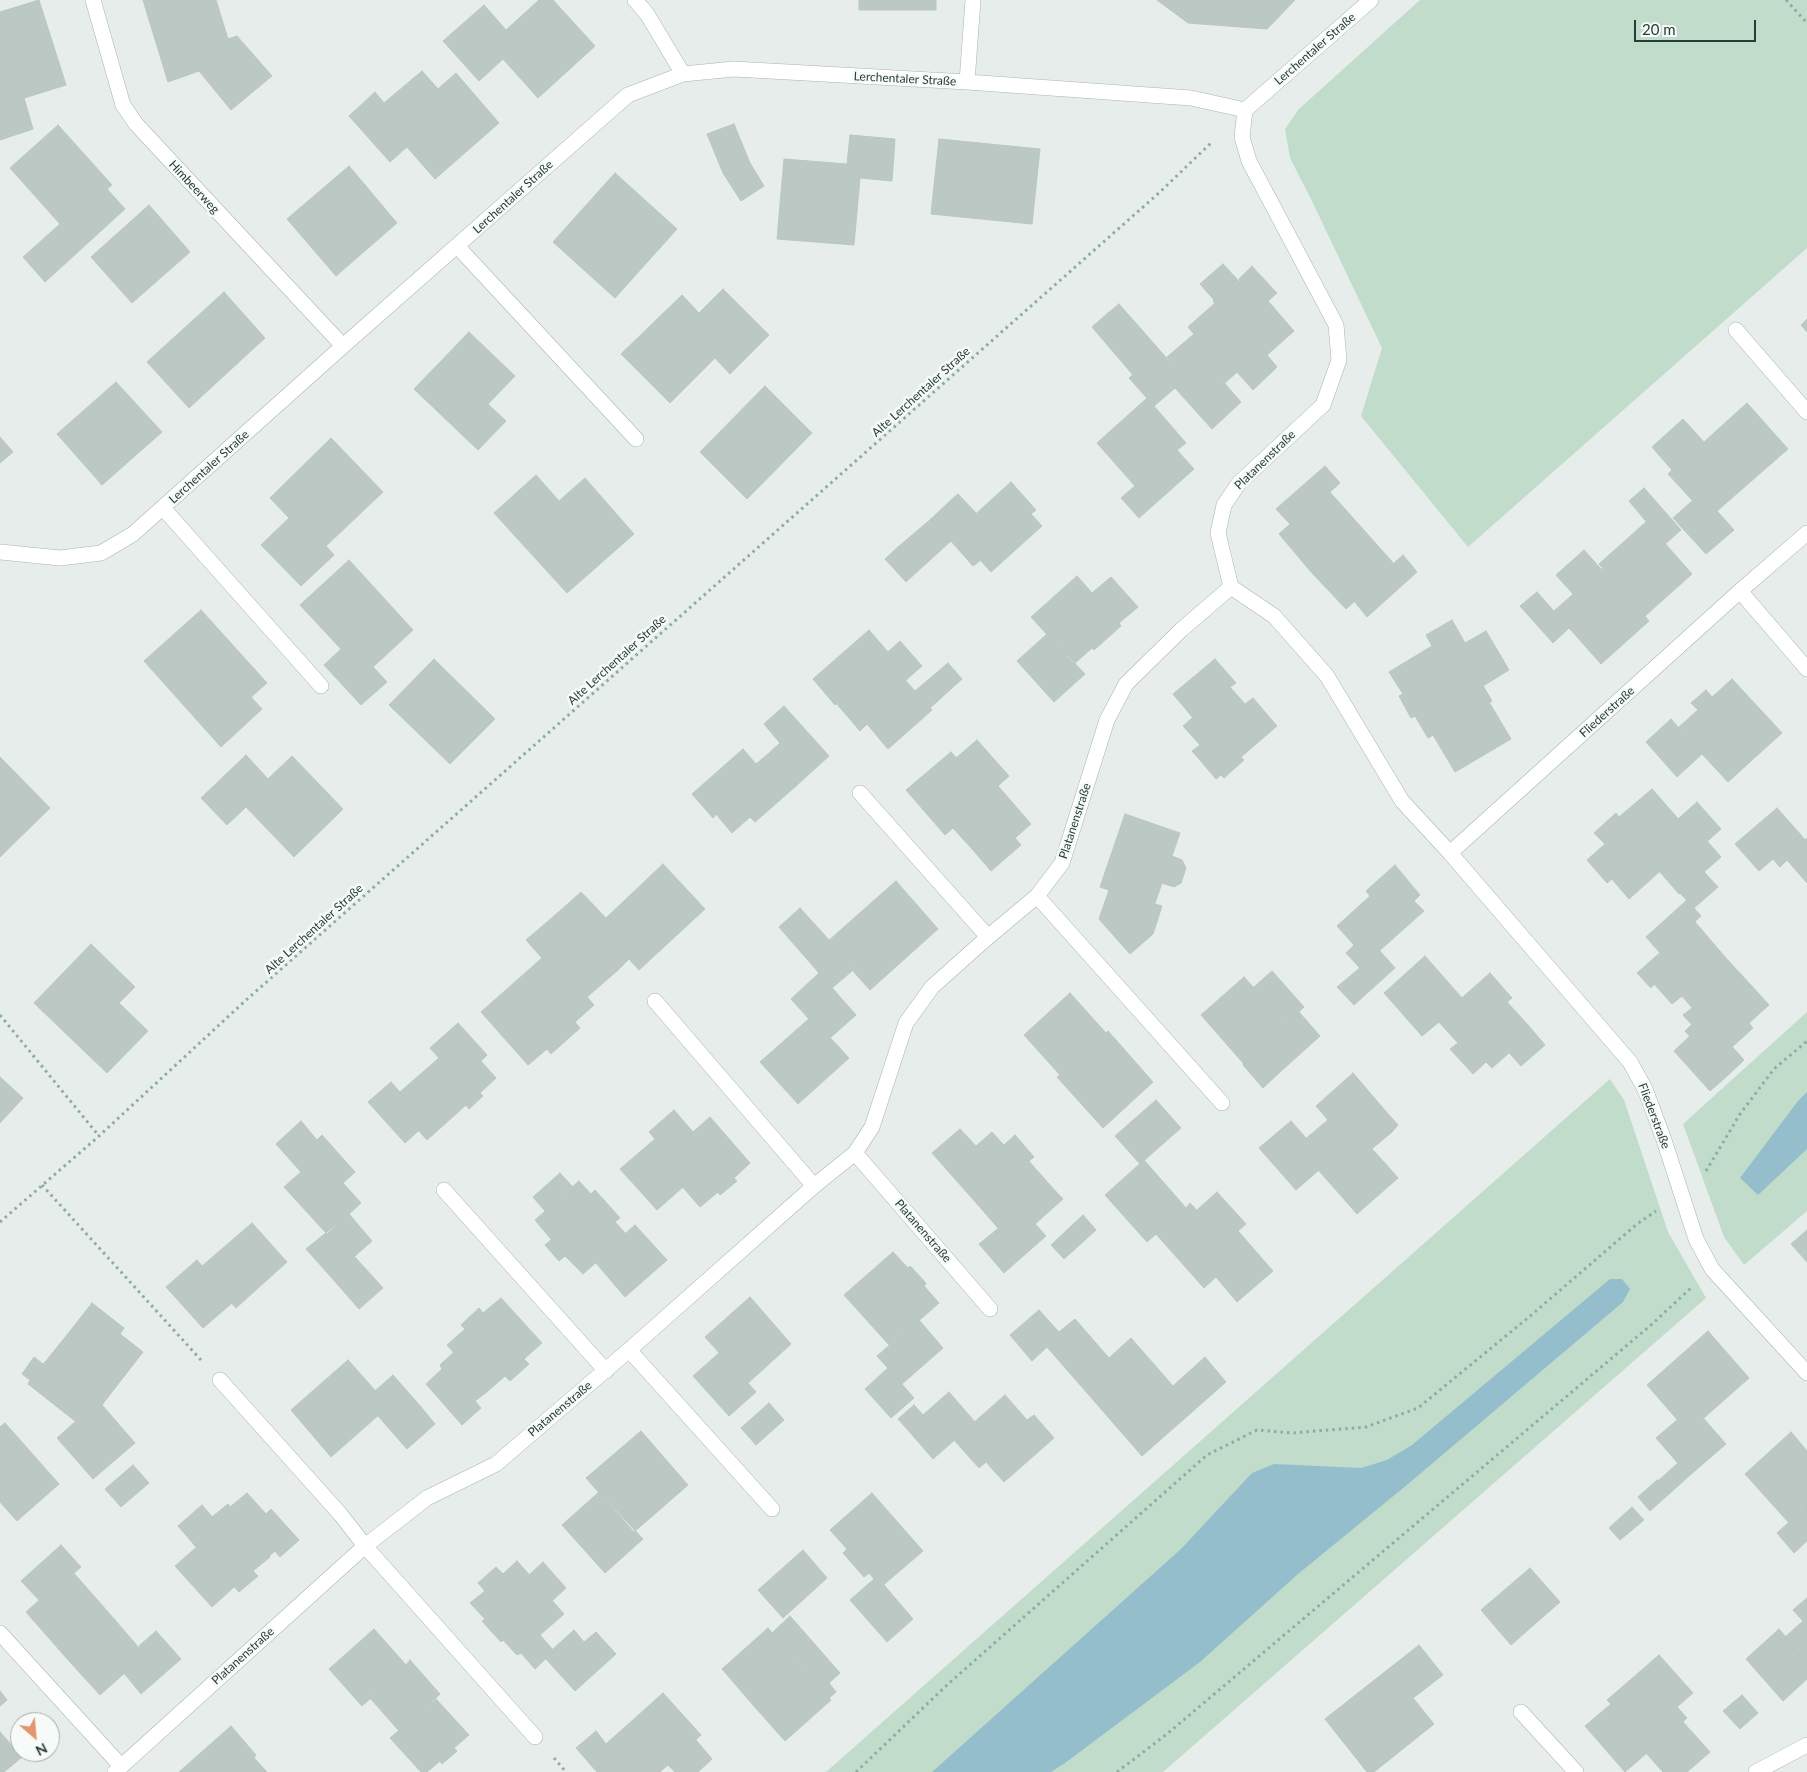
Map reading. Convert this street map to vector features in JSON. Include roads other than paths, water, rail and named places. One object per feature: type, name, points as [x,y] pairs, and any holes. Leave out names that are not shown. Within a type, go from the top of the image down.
[{"type":"street","name":"Himbeerweg","points":[[93,0],[123,105],[136,124],[343,346]]},
{"type":"street","points":[[635,0],[647,14],[682,74]]},
{"type":"street","points":[[967,82],[973,0]]},
{"type":"street","name":"Lerchentaler Straße","points":[[0,552],[60,558],[101,553],[133,534],[343,346],[628,96],[682,74],[734,69],[967,82],[1191,98],[1246,110],[1370,0]]},
{"type":"street","name":"Platanenstraße","points":[[0,1633],[118,1769],[365,1546],[427,1498],[496,1464],[606,1371],[814,1186],[855,1152],[872,1127],[906,1023],[932,988],[1037,896],[1062,863],[1107,720],[1126,684],[1181,630],[1231,588],[1218,533],[1224,505],[1239,483],[1323,405],[1339,360],[1336,325],[1249,161],[1242,137],[1246,110]]},
{"type":"street","points":[[457,246],[636,439]]},
{"type":"street","points":[[1736,330],[1807,412]]},
{"type":"street","name":"Lerchentaler Straße","points":[[163,508],[321,686]]},
{"type":"street","name":"Fliederstraße","points":[[1450,853],[1740,591],[1807,533]]},
{"type":"street","name":"Fliederstraße","points":[[1231,588],[1274,616],[1327,676],[1402,801],[1450,853],[1630,1062],[1645,1089],[1664,1140],[1696,1239],[1712,1268],[1807,1373]]},
{"type":"street","points":[[1740,591],[1807,669]]},
{"type":"street","points":[[860,793],[988,937]]},
{"type":"street","points":[[1037,896],[1222,1103]]},
{"type":"street","points":[[655,1001],[814,1186]]},
{"type":"street","name":"Platanenstraße","points":[[855,1152],[990,1309]]},
{"type":"street","points":[[444,1190],[606,1371]]},
{"type":"street","points":[[630,1350],[772,1509]]},
{"type":"street","points":[[220,1380],[535,1737]]},
{"type":"street","points":[[1521,1712],[1576,1772]]},
{"type":"street","points":[[1756,1772],[1807,1744]]},
{"type":"water","points":[[1807,1092],[1807,1149],[1758,1195],[1740,1178],[1798,1101]]},
{"type":"water","points":[[1610,1279],[1622,1279],[1630,1289],[1623,1302],[1408,1484],[1298,1574],[1200,1662],[1065,1763],[1051,1772],[932,1772],[1181,1549],[1252,1473],[1274,1464],[1361,1468],[1387,1460],[1412,1445]]}]
